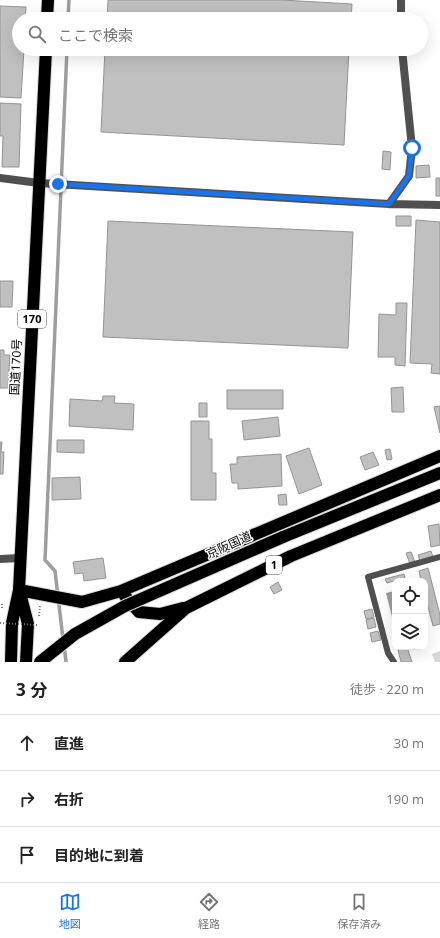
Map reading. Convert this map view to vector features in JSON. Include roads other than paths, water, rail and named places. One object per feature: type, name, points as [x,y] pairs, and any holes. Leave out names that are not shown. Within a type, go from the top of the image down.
[{"type":"highway","points":[[47,12],[48,0]]},
{"type":"highway","name":"国道170号","points":[[11,662],[12,623],[19,590],[46,56]]},
{"type":"highway","points":[[19,590],[82,602],[121,591],[440,456]]},
{"type":"highway","name":"京阪国道","points":[[40,662],[75,634],[125,606],[283,537],[440,473]]},
{"type":"highway","name":"1","points":[[125,662],[186,608],[292,556],[440,495]]},
{"type":"highway","name":"国道170号","points":[[19,590],[28,624],[26,662]]},
{"type":"highway","points":[[121,591],[139,612],[160,614],[186,608]]},
{"type":"highway","points":[[3,662],[11,643]]},
{"type":"street","points":[[401,0],[401,12]]},
{"type":"street","points":[[389,204],[409,176],[412,148],[403,56]]},
{"type":"street","points":[[0,178],[69,185],[389,204],[440,205]]},
{"type":"street","points":[[0,559],[20,558]]},
{"type":"lane","points":[[394,662],[388,653],[368,577],[440,557]]},
{"type":"waterway","points":[[68,12],[69,0]]},
{"type":"waterway","points":[[63,639],[55,571],[45,560],[67,56]]},
{"type":"waterway","points":[[64,645],[66,662]]}]
